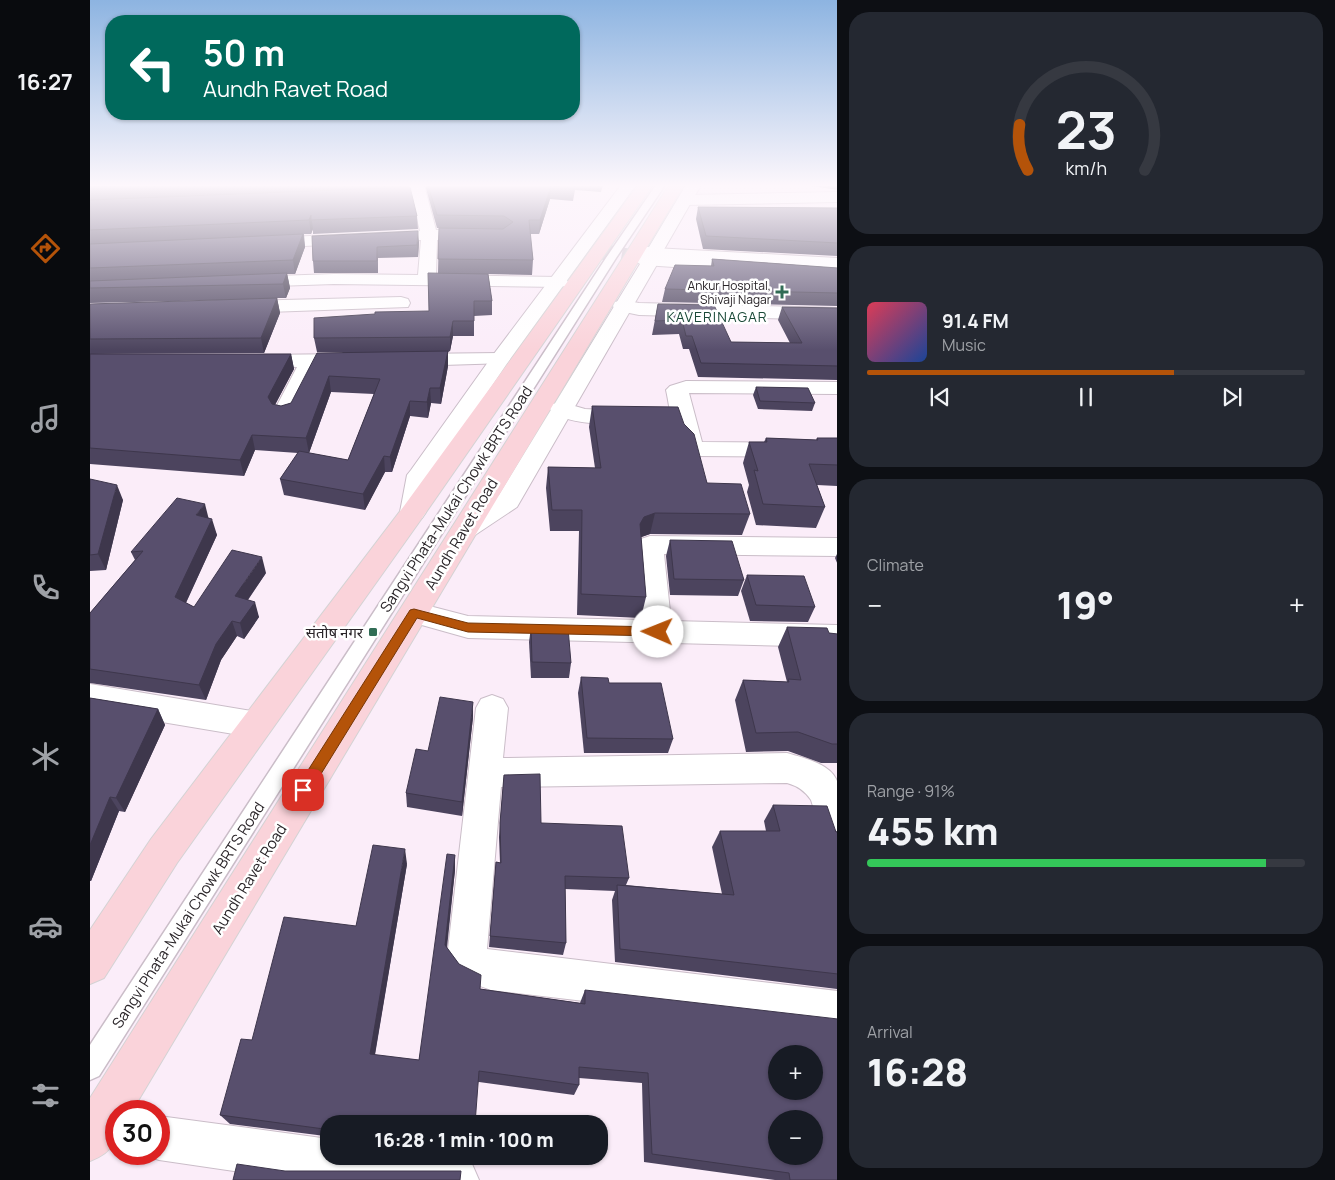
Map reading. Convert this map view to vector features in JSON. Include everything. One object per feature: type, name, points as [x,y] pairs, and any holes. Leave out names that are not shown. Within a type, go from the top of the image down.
[{"type":"main road","points":[[90,964],[101,933],[164,851],[413,512],[607,240]]},
{"type":"main road","name":"Aundh Ravet Road","points":[[101,1134],[463,531],[651,240]]},
{"type":"street","points":[[246,243],[306,240]]},
{"type":"street","points":[[427,279],[429,240]]},
{"type":"street","points":[[413,512],[419,475],[500,359],[559,282],[597,240]]},
{"type":"street","points":[[463,531],[508,501],[622,306],[656,240]]},
{"type":"street","points":[[648,256],[837,274]]},
{"type":"street","points":[[702,260],[837,263]]},
{"type":"street","points":[[233,283],[334,279],[559,282]]},
{"type":"street","points":[[223,307],[401,303]]},
{"type":"street","points":[[622,306],[639,309],[837,314]]},
{"type":"street","points":[[232,361],[500,359]]},
{"type":"street","points":[[284,413],[310,361]]},
{"type":"street","points":[[666,417],[677,390],[680,388],[837,388]]},
{"type":"street","points":[[561,409],[583,416],[666,417],[696,449],[837,450]]},
{"type":"street","points":[[658,632],[650,545],[837,548]]},
{"type":"street","points":[[414,613],[468,627],[837,636]]},
{"type":"street","points":[[90,697],[257,725]]},
{"type":"street","points":[[492,708],[467,958],[477,965],[491,970],[837,1010]]},
{"type":"street","points":[[486,773],[788,768],[816,778],[824,789],[837,832]]},
{"type":"street","points":[[170,1140],[456,1180]]},
{"type":"lane","name":"Sangvi Phata-Mukai Chowk BRTS Road","points":[[90,1066],[623,240]]},
{"type":"building","points":[[174,240],[301,240],[293,260],[90,268],[90,244]]},
{"type":"building","points":[[312,240],[417,240],[417,245],[377,247],[377,261],[313,261]]},
{"type":"building","points":[[439,240],[531,240],[533,260],[438,259]]},
{"type":"building","points":[[783,240],[837,240],[837,243]]},
{"type":"building","points":[[712,259],[837,268],[837,293],[665,289],[675,265],[714,266]]},
{"type":"building","points":[[287,273],[283,284],[90,288],[90,281]]},
{"type":"building","points":[[428,273],[488,274],[492,301],[474,301],[474,321],[453,321],[450,337],[314,338],[314,318],[375,314],[375,312],[429,311]]},
{"type":"building","points":[[277,298],[261,338],[90,339],[90,304]]},
{"type":"building","points":[[658,304],[714,305],[731,342],[802,343],[782,307],[837,308],[837,366],[701,363],[692,336],[686,336],[682,320],[655,321]]},
{"type":"building","points":[[448,351],[440,388],[430,388],[427,402],[410,401],[390,457],[384,456],[363,494],[280,479],[299,451],[348,460],[380,379],[329,376],[306,438],[252,435],[240,460],[90,448],[90,354],[291,354],[268,397],[272,404],[281,406],[291,403],[317,353]]},
{"type":"building","points":[[756,387],[808,388],[815,403],[760,401]]},
{"type":"building","points":[[592,406],[678,407],[684,424],[694,434],[707,483],[741,484],[750,514],[655,513],[644,517],[640,524],[646,597],[581,594],[582,510],[552,510],[548,467],[601,468]]},
{"type":"building","points":[[766,438],[818,440],[817,438],[837,438],[837,465],[809,464],[825,507],[763,504],[754,470],[758,471],[749,442],[767,442]]},
{"type":"building","points":[[90,479],[117,485],[98,554],[90,555]]},
{"type":"building","points":[[177,498],[205,504],[196,515],[212,519],[175,597],[194,607],[232,550],[262,557],[235,596],[255,602],[240,623],[232,621],[216,644],[199,685],[90,669],[90,613],[143,551],[131,552]]},
{"type":"building","points":[[670,540],[732,541],[744,580],[674,579]]},
{"type":"building","points":[[747,575],[804,576],[815,607],[756,605]]},
{"type":"building","points":[[531,627],[568,628],[571,663],[532,662]]},
{"type":"building","points":[[787,627],[827,628],[829,633],[837,634],[837,744],[798,732],[756,733],[743,680],[789,682],[788,679],[801,680]]},
{"type":"building","points":[[581,677],[608,678],[609,683],[661,683],[673,739],[587,738]]},
{"type":"building","points":[[440,697],[473,702],[462,802],[406,793],[416,749],[428,751]]},
{"type":"building","points":[[90,698],[158,709],[116,798],[110,797],[90,845]]},
{"type":"building","points":[[540,774],[541,823],[622,826],[629,878],[565,876],[566,943],[490,936],[496,862],[501,863],[500,823],[504,775]]},
{"type":"building","points":[[773,805],[827,806],[837,832],[837,974],[620,949],[617,885],[734,895],[720,831],[780,831]]},
{"type":"building","points":[[373,845],[405,849],[370,1054],[419,1060],[447,854],[455,855],[445,945],[459,964],[481,975],[480,989],[585,1004],[585,990],[837,1019],[837,1180],[790,1180],[789,1173],[652,1154],[648,1073],[579,1067],[579,1085],[479,1071],[476,1115],[320,1115],[320,1128],[220,1115],[241,1039],[252,1040],[284,917],[356,926]]},
{"type":"building","points":[[237,1164],[285,1171],[461,1171],[460,1180],[233,1180]]},
{"type":"tunnel","points":[[598,251],[642,259]]},
{"type":"place","name":"Ankur Hospital, Shivaji Nagar","points":[[782,292]]},
{"type":"place","name":"संतोष नगर","points":[[373,632]]},
{"type":"district","name":"KAVERINAGAR","points":[[717,316]]},
{"type":"route","points":[[303,790],[414,613],[468,627],[658,632]]}]
